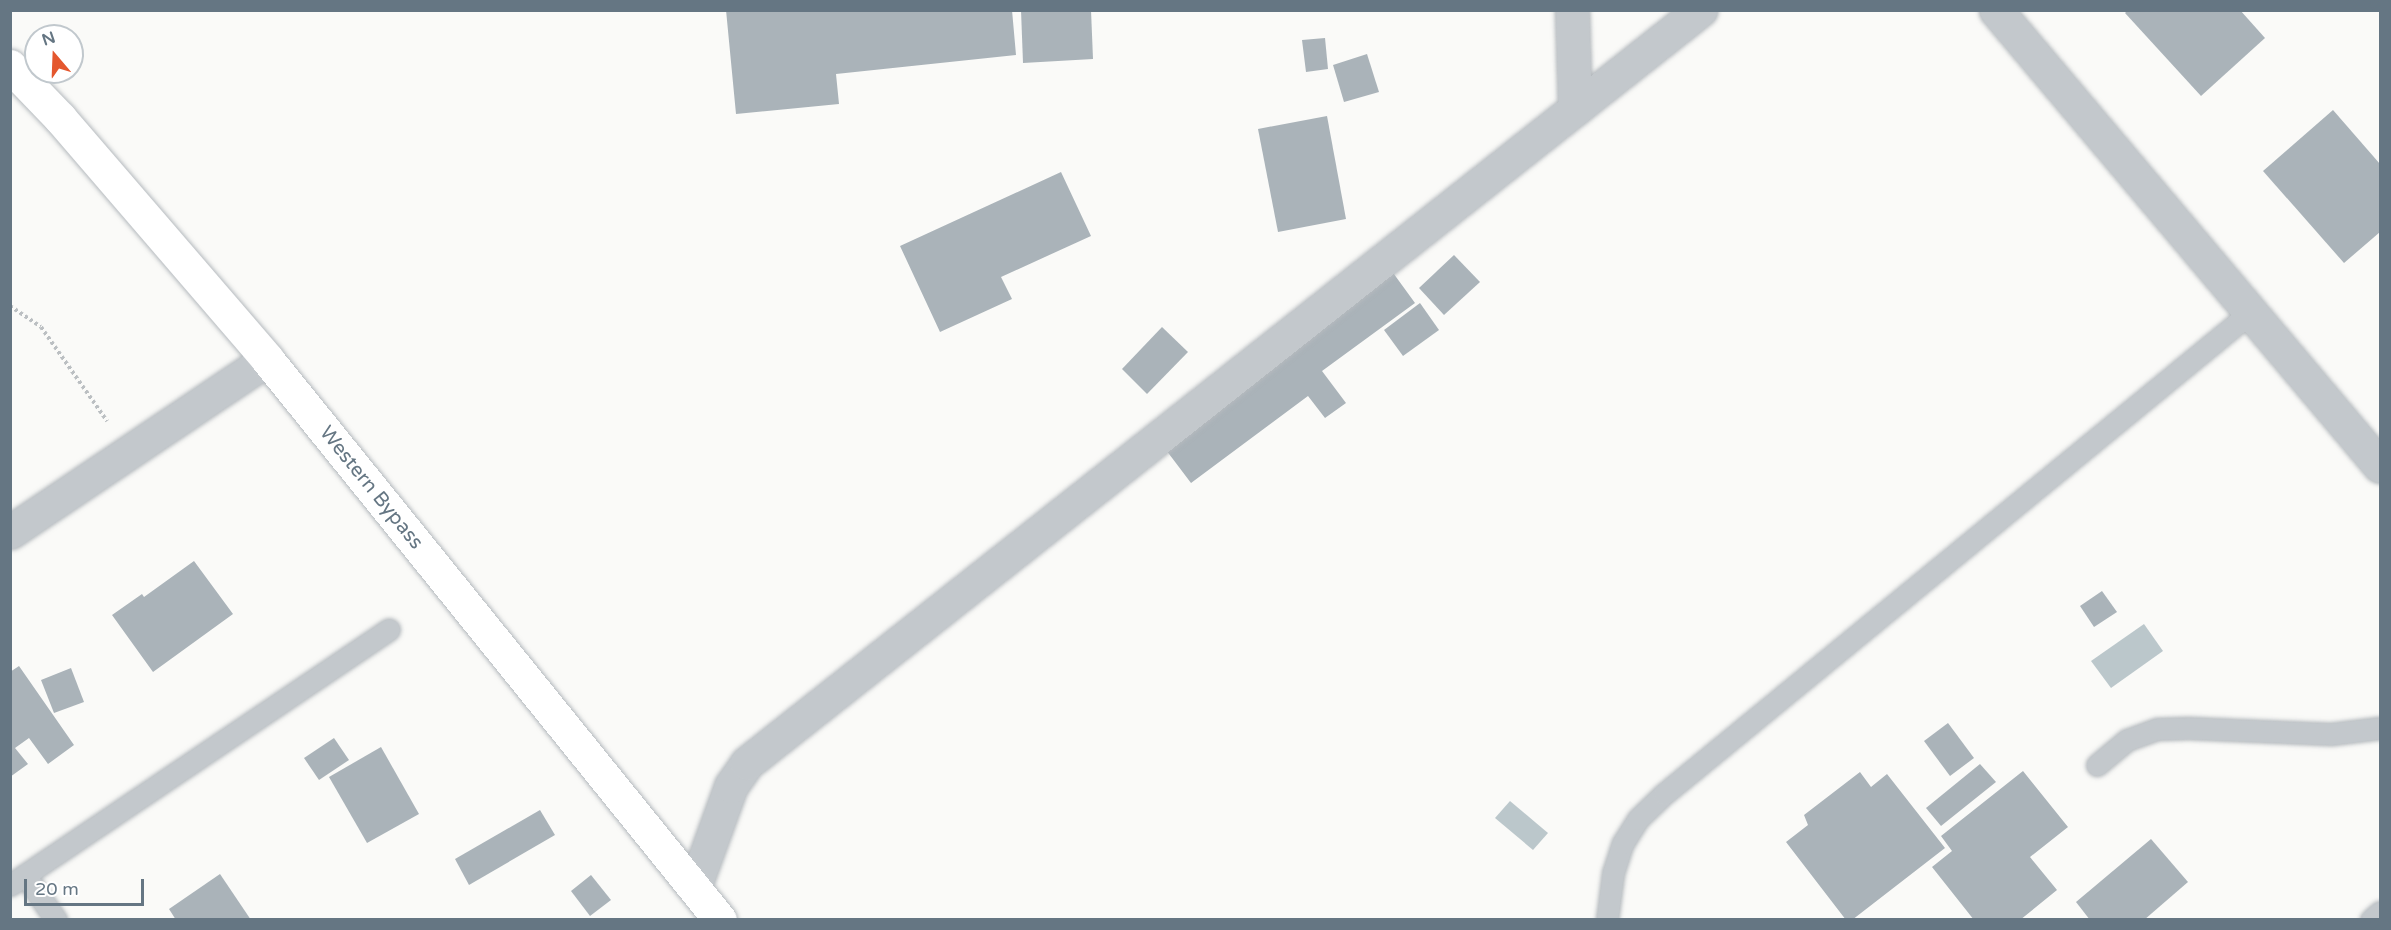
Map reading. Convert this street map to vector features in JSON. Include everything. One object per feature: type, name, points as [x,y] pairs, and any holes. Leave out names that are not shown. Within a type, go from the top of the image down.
[{"type":"main road","name":"Western Bypass","points":[[10,66],[60,118],[267,359],[719,919]]},
{"type":"street","points":[[1572,10],[1575,109]]},
{"type":"street","points":[[694,888],[730,786],[747,763],[1700,10]]},
{"type":"street","points":[[1996,10],[2380,466]]},
{"type":"street","points":[[10,532],[267,359]]},
{"type":"lane","points":[[1607,920],[1613,873],[1623,843],[1638,819],[1664,794],[2251,312]]},
{"type":"lane","points":[[56,920],[18,880],[389,629]]},
{"type":"lane","points":[[2097,765],[2127,740],[2158,729],[2188,728],[2331,734],[2380,728]]},
{"type":"lane","points":[[2371,920],[2380,912]]},
{"type":"path","points":[[10,306],[41,327],[110,425]]},
{"type":"shaded area","points":[[2144,624],[2163,651],[2111,688],[2091,661]]},
{"type":"shaded area","points":[[1510,801],[1548,833],[1533,850],[1495,818]]},
{"type":"building","points":[[726,10],[1012,10],[1016,55],[836,74],[839,104],[736,114]]},
{"type":"building","points":[[1021,10],[1091,10],[1093,59],[1023,63]]},
{"type":"building","points":[[2128,10],[2240,10],[2265,38],[2201,96],[2125,13]]},
{"type":"building","points":[[1325,38],[1328,69],[1306,72],[1302,40]]},
{"type":"building","points":[[1367,54],[1379,92],[1344,102],[1333,65]]},
{"type":"building","points":[[2333,110],[2380,164],[2380,232],[2344,263],[2263,171]]},
{"type":"building","points":[[1327,116],[1346,219],[1278,232],[1258,129]]},
{"type":"building","points":[[1061,172],[1091,236],[1001,277],[1012,299],[940,332],[900,246]]},
{"type":"building","points":[[1454,255],[1480,282],[1444,315],[1419,288]]},
{"type":"building","points":[[1391,270],[1415,303],[1322,371],[1346,403],[1325,418],[1308,396],[1191,483],[1160,442]]},
{"type":"building","points":[[1420,303],[1439,330],[1403,356],[1384,330]]},
{"type":"building","points":[[1162,327],[1188,352],[1147,394],[1122,369]]},
{"type":"building","points":[[194,561],[233,614],[153,672],[112,615],[142,594],[144,597]]},
{"type":"building","points":[[2102,591],[2117,612],[2094,627],[2080,606]]},
{"type":"building","points":[[19,666],[74,745],[48,764],[29,738],[15,748],[28,764],[10,777],[10,672]]},
{"type":"building","points":[[71,668],[84,702],[54,713],[41,680]]},
{"type":"building","points":[[1948,723],[1974,758],[1950,776],[1924,741]]},
{"type":"building","points":[[334,738],[349,760],[319,780],[304,758]]},
{"type":"building","points":[[381,747],[419,814],[367,843],[329,777]]},
{"type":"building","points":[[1980,764],[1996,782],[1941,826],[1926,808]]},
{"type":"building","points":[[2023,771],[2068,827],[2030,857],[2057,890],[2020,920],[1974,920],[1932,867],[1952,851],[1941,836]]},
{"type":"building","points":[[1860,772],[1871,787],[1887,774],[1945,848],[1852,920],[1846,920],[1786,842],[1808,825],[1804,815]]},
{"type":"building","points":[[540,810],[555,835],[469,885],[455,859]]},
{"type":"building","points":[[2151,839],[2188,882],[2144,920],[2090,920],[2076,902]]},
{"type":"building","points":[[220,874],[251,920],[176,920],[169,909]]},
{"type":"building","points":[[591,875],[611,900],[590,916],[571,891]]}]
